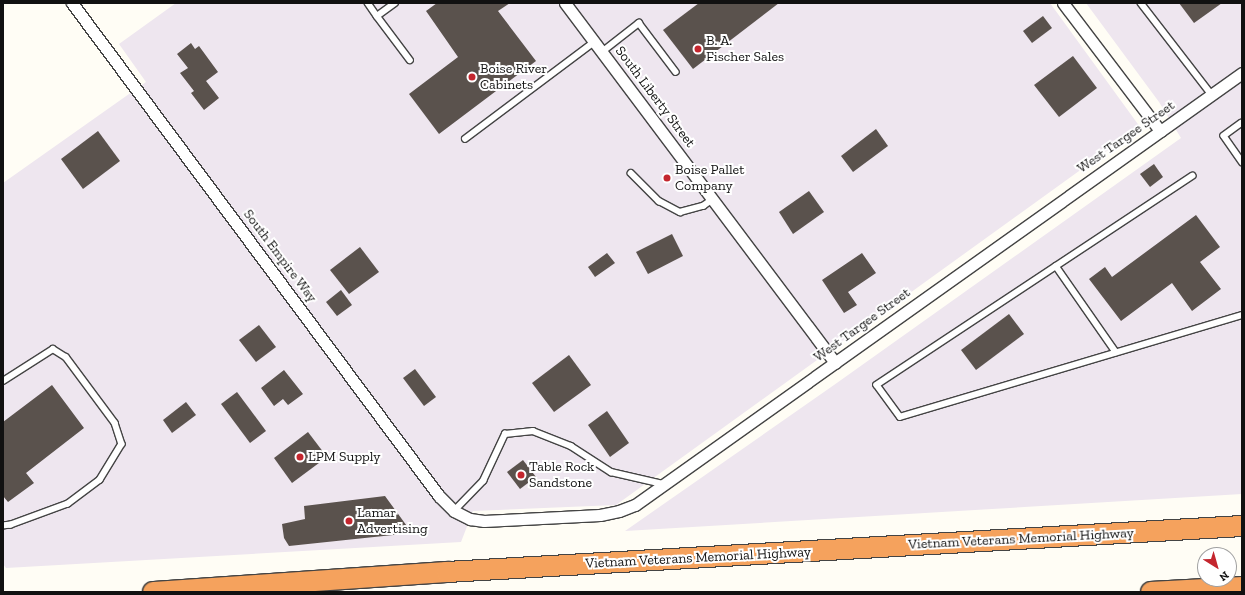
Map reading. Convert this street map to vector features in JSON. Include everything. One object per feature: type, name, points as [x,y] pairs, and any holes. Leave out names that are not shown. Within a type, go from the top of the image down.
[{"type":"highway","name":"Vietnam Veterans Memorial Highway","points":[[153,592],[455,572],[1242,526]]},
{"type":"highway","points":[[1151,592],[1242,587]]},
{"type":"street","name":"South Empire Way","points":[[72,3],[439,496],[454,511],[470,519]]},
{"type":"street","name":"South Liberty Street","points":[[565,3],[836,363]]},
{"type":"street","points":[[1063,3],[1160,131]]},
{"type":"street","name":"West Targee Street","points":[[470,519],[500,521],[600,515],[619,511],[635,505],[1242,74]]},
{"type":"lane","points":[[368,3],[410,60]]},
{"type":"lane","points":[[377,16],[395,3]]},
{"type":"lane","points":[[1141,3],[1212,95]]},
{"type":"lane","points":[[602,52],[639,23],[676,72]]},
{"type":"lane","points":[[465,139],[594,42]]},
{"type":"lane","points":[[1242,123],[1224,136],[1242,162]]},
{"type":"lane","points":[[631,173],[659,201],[680,212],[703,206],[713,199]]},
{"type":"lane","points":[[1193,176],[877,385],[900,417],[1242,315]]},
{"type":"lane","points":[[1056,266],[1116,352]]},
{"type":"lane","points":[[3,381],[53,349],[66,357],[115,423],[122,444],[100,480],[68,504],[11,525],[3,526]]},
{"type":"lane","points":[[454,511],[483,481],[505,434],[533,431],[571,446],[611,472],[666,484]]},
{"type":"shaded area","points":[[176,3],[1050,3],[1140,127],[616,505],[473,511],[461,542],[6,568],[3,564],[3,183],[146,82],[119,44]]},
{"type":"shaded area","points":[[1086,3],[1242,3],[1242,494],[625,531],[834,385],[1181,138],[1159,102]]},
{"type":"building","name":"Boise River Cabinets","points":[[437,3],[510,3],[498,11],[536,61],[439,134],[409,94],[458,57],[426,11]]},
{"type":"building","name":"B. A. Fischer Sales","points":[[699,3],[779,3],[693,69],[663,30]]},
{"type":"building","points":[[1179,3],[1222,3],[1194,23]]},
{"type":"building","points":[[1043,16],[1052,28],[1032,43],[1023,31]]},
{"type":"building","points":[[191,43],[195,49],[199,46],[218,72],[206,81],[219,98],[204,110],[191,93],[194,91],[180,73],[188,68],[177,54]]},
{"type":"building","points":[[1073,56],[1097,88],[1059,117],[1034,85]]},
{"type":"building","points":[[876,129],[888,146],[853,172],[841,156]]},
{"type":"building","points":[[98,131],[120,161],[83,189],[61,159]]},
{"type":"building","points":[[1154,164],[1163,177],[1150,187],[1140,174]]},
{"type":"building","points":[[809,191],[824,212],[793,234],[779,212]]},
{"type":"building","points":[[1196,215],[1220,247],[1200,262],[1221,289],[1192,311],[1172,283],[1121,321],[1089,279],[1105,267],[1112,277]]},
{"type":"building","points":[[672,234],[683,256],[648,274],[636,252]]},
{"type":"building","points":[[360,247],[379,272],[349,294],[330,270]]},
{"type":"building","points":[[607,253],[615,263],[595,277],[588,267]]},
{"type":"building","points":[[862,253],[876,273],[848,292],[857,305],[844,313],[822,280]]},
{"type":"building","points":[[341,290],[352,305],[337,316],[326,302]]},
{"type":"building","points":[[1009,314],[1024,334],[976,370],[961,350]]},
{"type":"building","points":[[259,325],[276,347],[256,362],[239,340]]},
{"type":"building","points":[[569,355],[591,385],[554,412],[532,383]]},
{"type":"building","points":[[415,369],[436,397],[424,406],[403,378]]},
{"type":"building","points":[[284,370],[303,394],[288,405],[283,399],[274,406],[261,388]]},
{"type":"building","points":[[52,385],[84,428],[26,473],[34,483],[8,502],[3,496],[3,422]]},
{"type":"building","points":[[237,392],[266,431],[250,443],[221,404]]},
{"type":"building","points":[[186,402],[196,415],[172,433],[163,420]]},
{"type":"building","points":[[607,411],[629,443],[610,457],[588,425]]},
{"type":"building","name":"LPM Supply","points":[[308,432],[327,457],[292,483],[274,458]]},
{"type":"building","name":"Table Rock Sandstone","points":[[523,460],[536,477],[520,489],[507,472]]},
{"type":"building","name":"Lamar Advertising","points":[[385,496],[412,533],[289,546],[284,538],[282,524],[305,519],[304,506]]},
{"type":"place","name":"B. A. Fischer Sales","points":[[698,49]]},
{"type":"place","name":"Boise River Cabinets","points":[[472,77]]},
{"type":"place","name":"Boise Pallet Company","points":[[667,178]]},
{"type":"place","name":"LPM Supply","points":[[300,457]]},
{"type":"place","name":"Table Rock Sandstone","points":[[521,475]]},
{"type":"place","name":"Lamar Advertising","points":[[349,521]]}]
